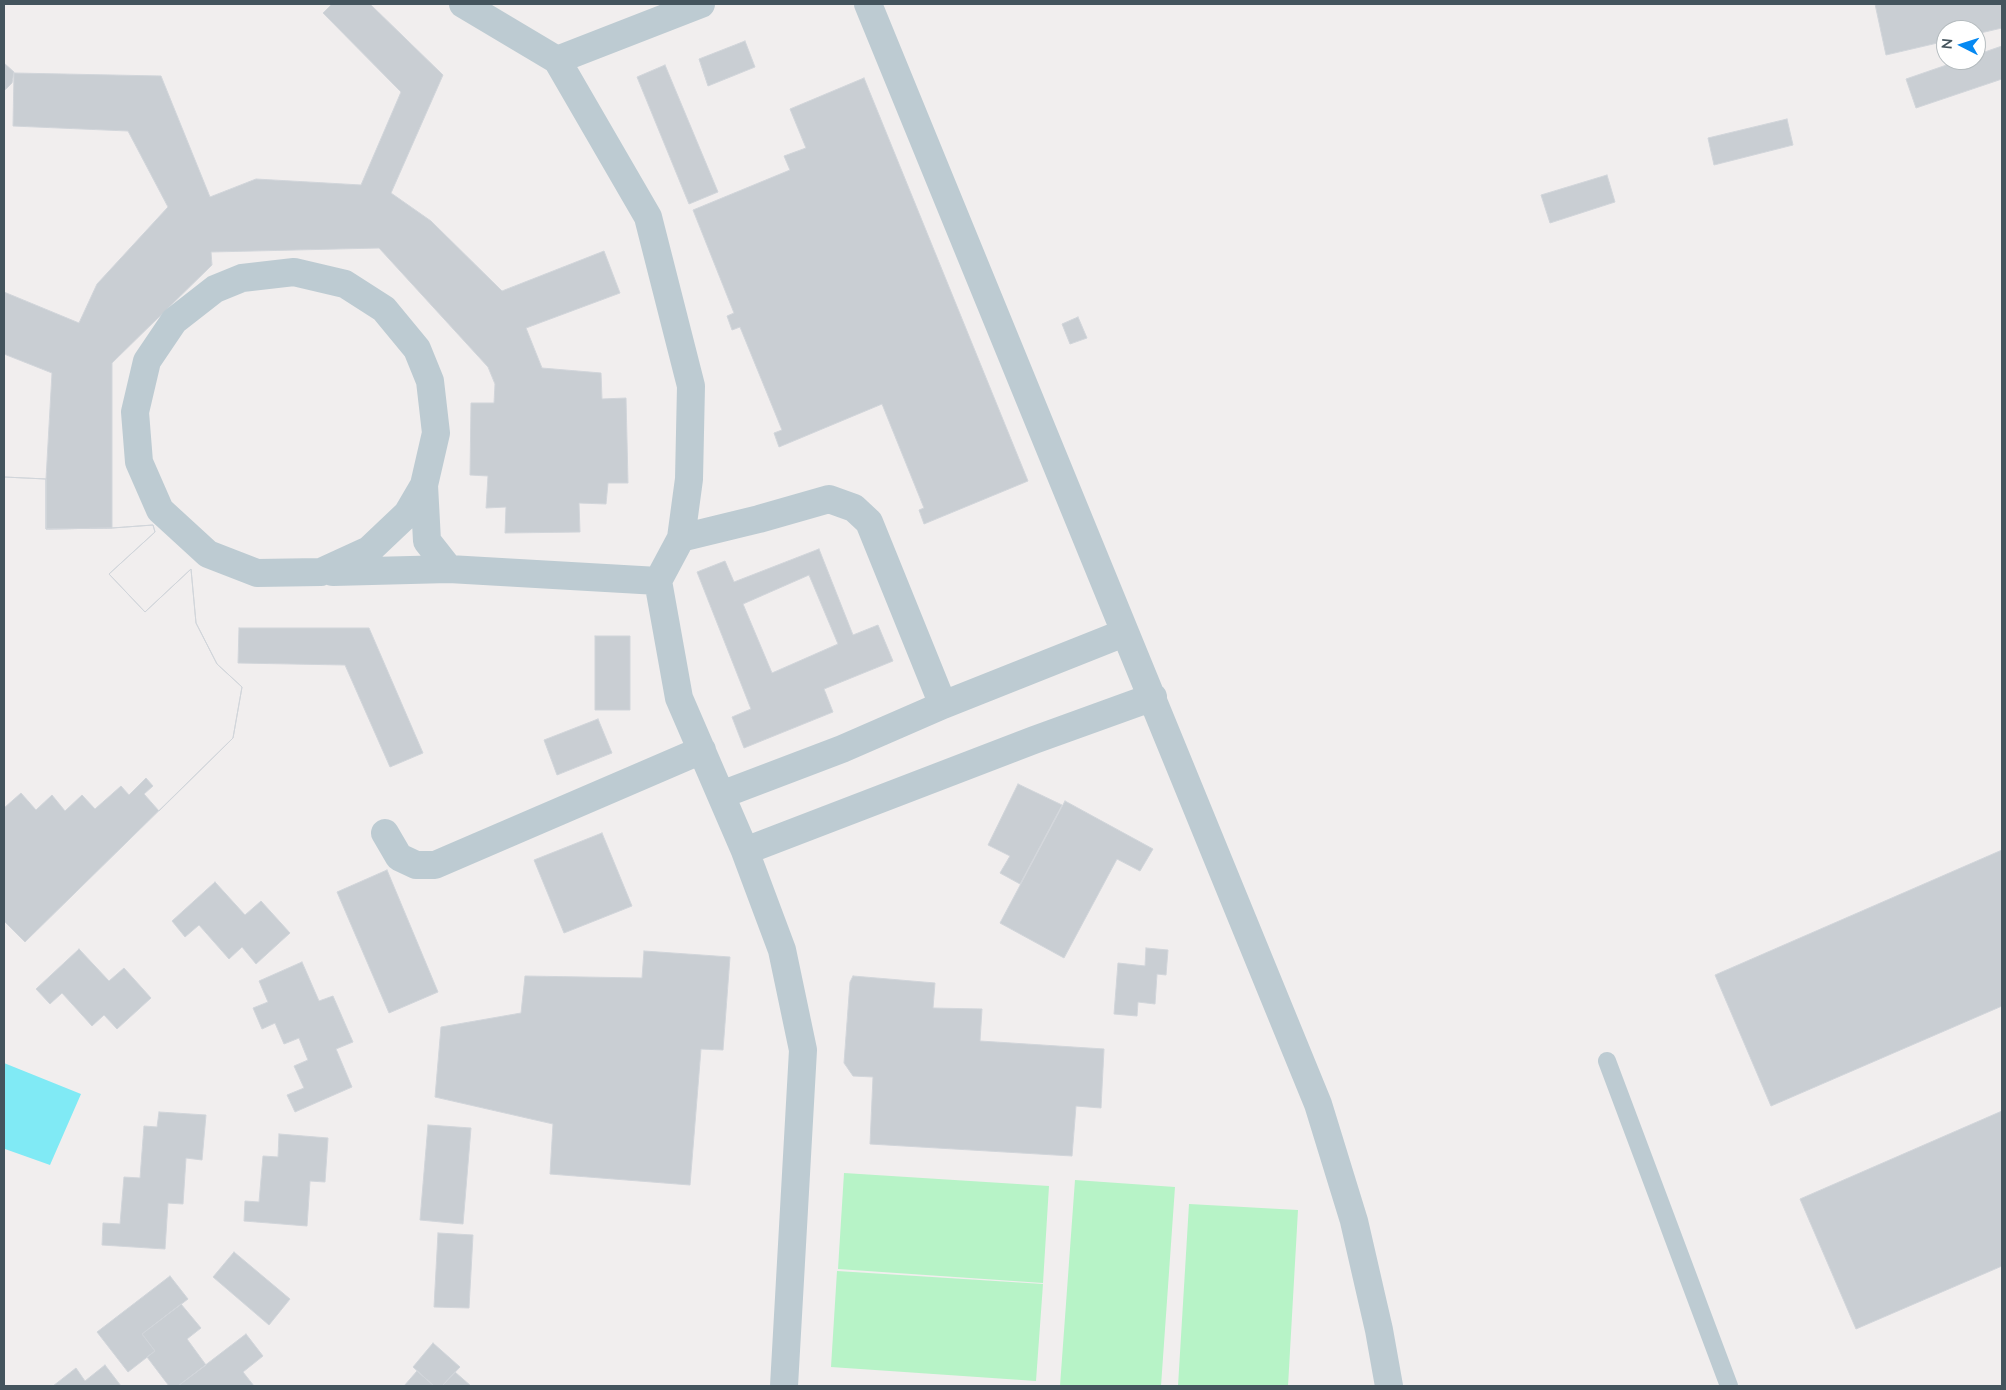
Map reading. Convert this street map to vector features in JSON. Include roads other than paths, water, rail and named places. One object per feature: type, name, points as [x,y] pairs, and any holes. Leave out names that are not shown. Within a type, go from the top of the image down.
[{"type":"street","points":[[463,4],[558,60],[648,217],[690,386],[689,480],[681,538],[658,581],[671,643],[679,698],[745,851],[782,950],[803,1050],[784,1386]]},
{"type":"street","points":[[558,60],[701,4]]},
{"type":"street","points":[[868,4],[1318,1104],[1354,1221],[1379,1330],[1388,1386]]},
{"type":"street","points":[[449,569],[427,541],[424,485],[436,433],[430,380],[417,349],[384,309],[345,284],[294,272],[242,278],[216,289],[174,321],[147,361],[135,412],[139,462],[160,510],[208,554],[257,573],[449,569],[658,581]]},
{"type":"street","points":[[320,572],[369,550],[407,514],[424,485]]},
{"type":"street","points":[[681,538],[759,519],[829,499],[854,508],[869,522],[943,705]]},
{"type":"street","points":[[722,796],[1124,633]]},
{"type":"street","points":[[745,851],[1034,740],[1152,697]]},
{"type":"street","points":[[386,833],[399,857],[416,865],[435,865],[702,750]]},
{"type":"lane","points":[[1607,1061],[1729,1386]]},
{"type":"water","points":[[4,1063],[81,1094],[50,1165],[5,1149],[4,1153]]}]
